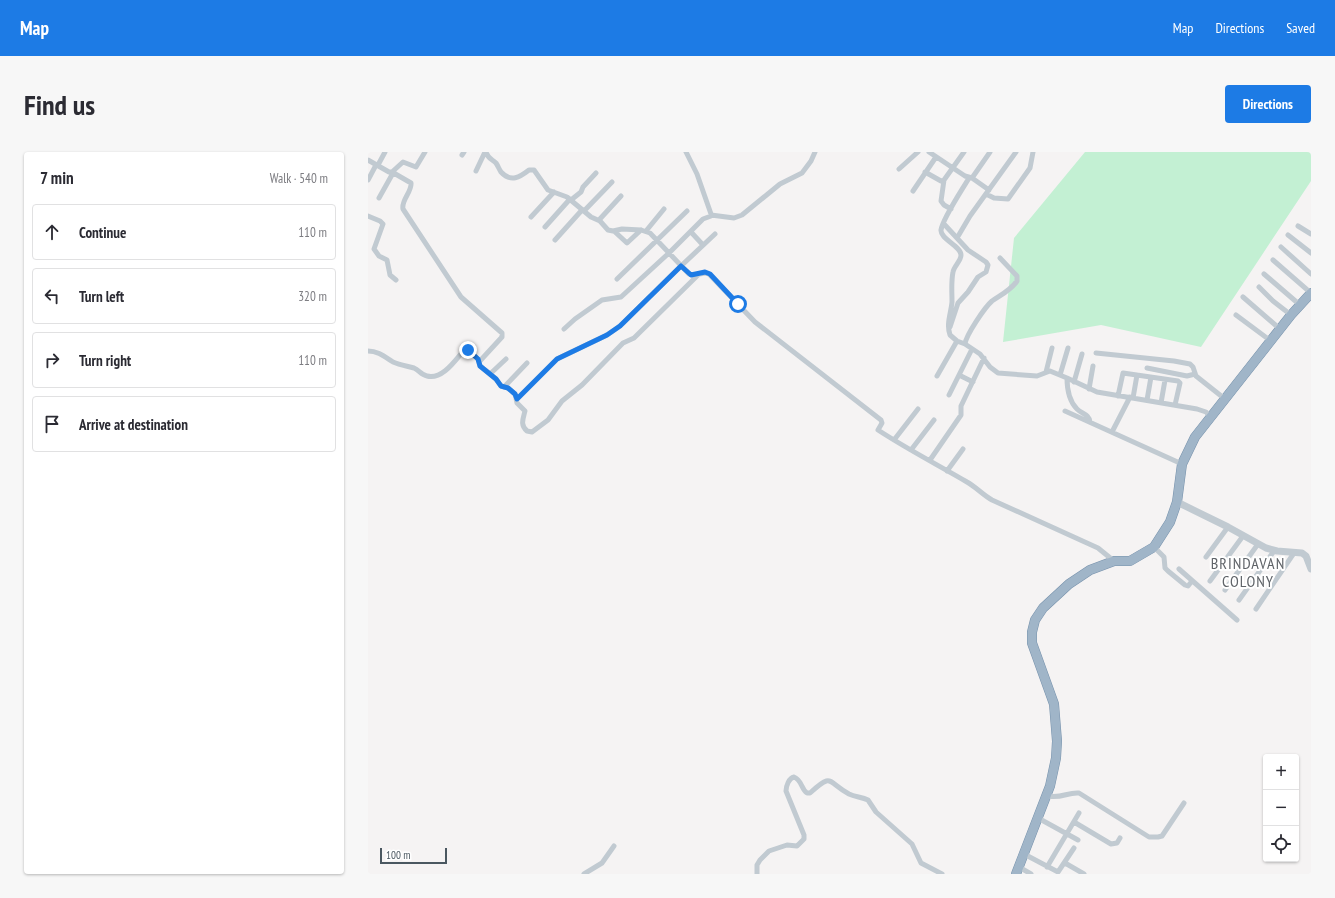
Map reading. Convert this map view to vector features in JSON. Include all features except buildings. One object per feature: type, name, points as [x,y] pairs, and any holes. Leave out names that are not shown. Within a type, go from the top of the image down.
[{"type":"highway","points":[[1017,871],[1047,796],[1054,772],[1056,758],[1057,741],[1054,704],[1032,643],[1032,632],[1035,620],[1043,608],[1069,584],[1090,570],[1114,561],[1130,561],[1154,547],[1170,522],[1177,502],[1182,464],[1195,437],[1291,315],[1311,293]]},
{"type":"street","points":[[368,180],[385,152]]},
{"type":"street","points":[[379,198],[392,172],[403,162],[416,167],[425,152]]},
{"type":"street","points":[[476,171],[486,152]]},
{"type":"street","points":[[486,152],[488,158],[496,163],[502,173],[508,177],[520,177],[532,169],[536,171],[546,188],[565,196],[583,211],[599,220],[606,229],[610,231],[622,229],[643,230],[657,239],[689,274],[693,275],[705,272],[710,274],[755,322],[881,420],[882,422],[878,430],[969,483],[982,495],[1098,548],[1114,561]]},
{"type":"street","points":[[686,152],[697,174],[711,215]]},
{"type":"street","points":[[564,328],[602,300],[621,297],[669,253],[703,219],[711,215],[734,218],[742,215],[780,184],[802,173],[812,161],[815,152]]},
{"type":"street","points":[[899,169],[918,152]]},
{"type":"street","points":[[951,209],[944,205],[941,201],[944,180],[964,152]]},
{"type":"street","points":[[990,152],[970,178],[951,209],[941,230],[942,234],[960,251],[961,254],[953,272],[951,287],[952,303],[948,320],[950,335],[984,358],[990,367],[998,373],[1038,376],[1050,371],[1097,392],[1202,410],[1211,417]]},
{"type":"street","points":[[957,238],[970,216],[1016,152]]},
{"type":"street","points":[[913,191],[934,154],[970,178],[994,198],[1008,199],[1030,168],[1033,152]]},
{"type":"street","points":[[368,160],[412,183],[412,187],[403,204],[403,209],[454,287],[465,301],[502,333],[502,337],[479,362]]},
{"type":"street","points":[[925,172],[941,181],[944,180]]},
{"type":"street","points":[[545,227],[570,200],[581,192],[596,173]]},
{"type":"street","points":[[555,240],[612,182]]},
{"type":"street","points":[[531,217],[554,192]]},
{"type":"street","points":[[599,220],[621,196]]},
{"type":"street","points":[[614,231],[627,242],[643,230],[664,209]]},
{"type":"street","points":[[617,279],[687,211]]},
{"type":"street","points":[[368,217],[380,221],[383,224],[374,249],[379,256],[387,260],[390,274],[396,280]]},
{"type":"street","points":[[944,224],[968,250],[986,262],[988,268],[986,272],[978,277],[968,292],[958,303],[949,330]]},
{"type":"street","points":[[1298,226],[1311,234]]},
{"type":"street","points":[[691,232],[703,245]]},
{"type":"street","points":[[517,399],[557,359],[607,335],[620,326],[715,234]]},
{"type":"street","points":[[1288,235],[1311,253]]},
{"type":"street","points":[[1281,247],[1311,274]]},
{"type":"street","points":[[965,344],[968,335],[990,303],[1013,286],[1018,280],[1017,276],[1000,258]]},
{"type":"street","points":[[1274,260],[1311,293]]},
{"type":"street","points":[[368,351],[378,353],[402,366],[415,368],[428,377],[439,375],[466,349],[478,359],[480,366],[496,379],[501,386],[508,388],[515,394],[517,403],[525,411],[522,419],[522,425],[527,431],[532,432],[548,420],[562,401],[582,385],[623,343],[634,338],[698,274]]},
{"type":"street","points":[[1264,274],[1300,304]]},
{"type":"street","points":[[1259,288],[1273,302],[1291,315]]},
{"type":"street","points":[[1243,298],[1280,329]]},
{"type":"street","points":[[1236,315],[1271,341]]},
{"type":"street","points":[[937,376],[957,341]]},
{"type":"street","points":[[1046,372],[1052,348]]},
{"type":"street","points":[[1060,375],[1068,348]]},
{"type":"street","points":[[948,395],[972,349]]},
{"type":"street","points":[[1096,353],[1190,364],[1193,367],[1195,374],[1225,400]]},
{"type":"street","points":[[1074,382],[1082,354]]},
{"type":"street","points":[[930,460],[961,415],[961,406],[984,358]]},
{"type":"street","points":[[490,374],[506,359]]},
{"type":"street","points":[[504,386],[527,363]]},
{"type":"street","points":[[1089,389],[1093,366]]},
{"type":"street","points":[[1147,368],[1187,376],[1195,374]]},
{"type":"street","points":[[1118,396],[1123,374],[1178,381],[1180,383],[1176,405]]},
{"type":"street","points":[[959,375],[973,382]]},
{"type":"street","points":[[1112,432],[1131,398],[1137,375]]},
{"type":"street","points":[[1147,400],[1151,377]]},
{"type":"street","points":[[1067,378],[1067,386],[1072,401],[1077,409],[1088,416],[1090,422]]},
{"type":"street","points":[[1161,403],[1165,380]]},
{"type":"street","points":[[894,440],[918,409]]},
{"type":"street","points":[[1065,411],[1182,464]]},
{"type":"street","points":[[911,450],[934,420]]},
{"type":"street","points":[[947,471],[963,449]]},
{"type":"street","points":[[1177,502],[1274,551],[1305,554],[1311,569]]},
{"type":"street","points":[[1206,557],[1228,527]]},
{"type":"street","points":[[1210,581],[1243,536]]},
{"type":"street","points":[[1225,590],[1258,544]]},
{"type":"street","points":[[1154,547],[1164,557],[1165,568],[1168,571],[1185,585],[1188,586],[1192,581]]},
{"type":"street","points":[[1239,600],[1274,551]]},
{"type":"street","points":[[1256,609],[1294,553]]},
{"type":"street","points":[[1179,569],[1237,620]]},
{"type":"street","points":[[757,874],[756,868],[769,850],[787,845],[797,846],[804,839],[804,835],[786,791],[790,780],[794,777],[800,781],[804,791],[807,793],[810,793],[822,782],[827,780],[851,795],[868,800],[876,812],[912,844],[921,863],[942,874]]},
{"type":"street","points":[[1047,796],[1058,797],[1079,793],[1141,832],[1154,837],[1162,836],[1184,803]]},
{"type":"street","points":[[1047,867],[1079,813]]},
{"type":"street","points":[[1038,818],[1078,840]]},
{"type":"street","points":[[1074,822],[1111,844],[1117,843],[1120,838]]},
{"type":"street","points":[[584,874],[602,864],[614,846]]},
{"type":"street","points":[[1024,854],[1058,872],[1074,848]]},
{"type":"street","points":[[1065,863],[1084,874]]},
{"type":"street","points":[[1017,871],[1031,874]]},
{"type":"green space","points":[[1085,152],[1311,152],[1311,181],[1201,347],[1101,325],[1003,342],[1014,238]]},
{"type":"district","name":"BRINDAVAN COLONY","points":[[1248,572]]},
{"type":"route","points":[[468,350],[478,359],[480,366],[496,379],[501,386],[508,388],[515,394],[517,399],[557,359],[607,335],[620,326],[681,266],[691,275],[705,272],[710,274],[738,304]]}]
